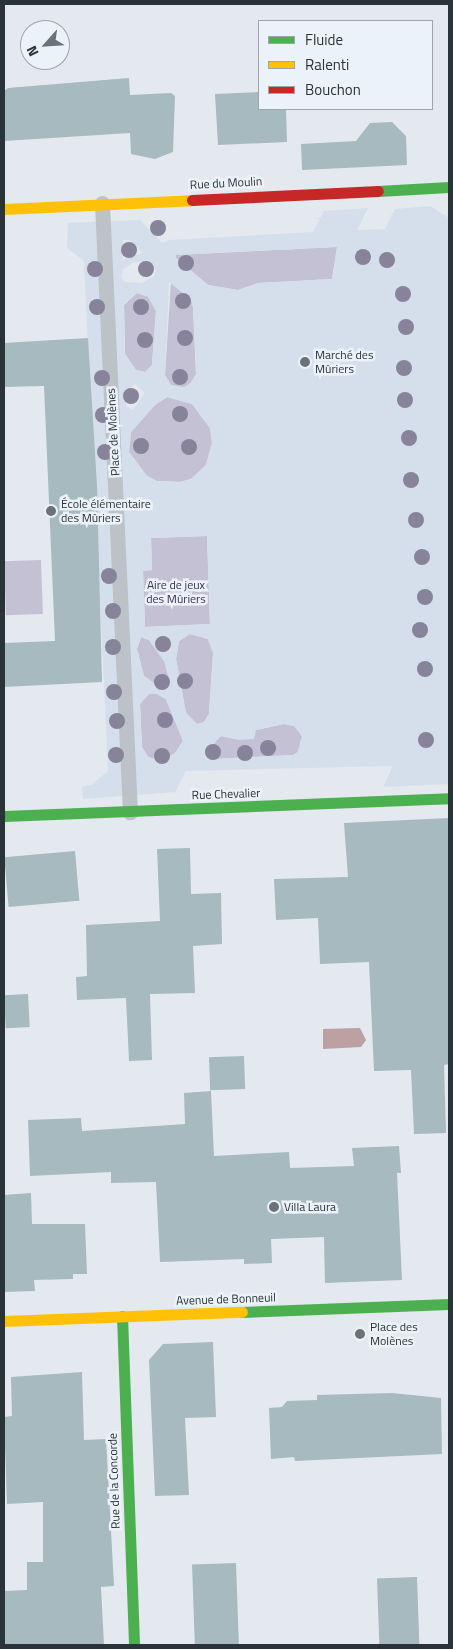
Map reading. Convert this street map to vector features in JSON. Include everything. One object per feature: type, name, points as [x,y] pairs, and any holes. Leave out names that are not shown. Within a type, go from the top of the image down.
[{"type":"street","name":"Rue du Moulin","points":[[4,209],[449,187]]},
{"type":"street","name":"Rue Chevalier","points":[[4,816],[449,798]]},
{"type":"street","name":"Avenue de Bonneuil","points":[[4,1321],[449,1304]]},
{"type":"street","name":"Rue de la Concorde","points":[[122,1316],[134,1645]]},
{"type":"lane","name":"Place de Molènes","points":[[102,203],[130,812]]},
{"type":"green space","points":[[337,247],[332,279],[258,283],[238,290],[208,285],[176,258],[176,255]]},
{"type":"green space","points":[[171,281],[191,300],[193,307],[196,374],[189,386],[178,388],[171,385],[165,375]]},
{"type":"green space","points":[[137,293],[148,296],[156,311],[152,365],[145,372],[136,370],[125,354],[124,305]]},
{"type":"green space","points":[[167,397],[192,404],[210,428],[212,443],[206,465],[191,479],[180,482],[157,481],[147,476],[129,452],[131,432],[155,405]]},
{"type":"green space","name":"Aire de jeux des Mûriers","points":[[207,536],[210,624],[145,627],[143,571],[152,570],[151,538]]},
{"type":"green space","points":[[41,560],[43,614],[6,615],[4,561]]},
{"type":"green space","points":[[190,634],[208,639],[213,653],[209,714],[204,722],[197,724],[186,713],[176,659],[179,641]]},
{"type":"green space","points":[[141,637],[149,640],[164,661],[169,678],[167,684],[159,687],[144,676],[137,649]]},
{"type":"green space","points":[[149,694],[157,694],[166,699],[183,741],[175,753],[163,761],[148,757],[142,747],[140,704]]},
{"type":"green space","points":[[284,724],[294,726],[302,736],[298,752],[293,755],[214,759],[204,754],[221,736],[240,740],[256,730]]},
{"type":"shaded area","points":[[430,206],[449,218],[449,784],[383,787],[393,766],[186,771],[175,792],[83,799],[82,786],[91,785],[108,771],[84,261],[67,248],[68,223],[140,220],[162,243],[169,240],[313,232],[324,211],[368,208],[357,230],[385,229],[395,209]],"holes":[[[123,240],[130,240],[143,253],[122,260]],[[337,247],[332,279],[258,283],[238,290],[208,285],[176,258],[176,255]],[[135,262],[152,263],[156,270],[154,276],[142,283],[125,282],[121,277],[123,269]],[[169,282],[191,300],[193,307],[196,374],[192,382],[184,387],[171,385],[165,375]],[[137,293],[148,297],[156,311],[152,365],[145,372],[136,370],[125,354],[124,305]],[[135,384],[145,393],[133,410],[126,406],[126,392]],[[167,397],[192,404],[210,428],[212,443],[206,465],[191,479],[180,482],[157,481],[147,476],[129,452],[131,432],[155,405]],[[207,536],[210,624],[145,627],[143,571],[152,570],[151,538]],[[190,634],[208,639],[213,653],[209,714],[204,722],[197,724],[186,713],[176,659],[179,641]],[[141,637],[149,640],[164,661],[169,678],[167,684],[159,687],[144,676],[137,649]],[[149,694],[157,694],[166,699],[183,741],[175,753],[163,761],[148,757],[142,747],[140,704]],[[284,724],[294,726],[302,736],[298,752],[293,755],[214,759],[204,754],[221,736],[240,740],[254,739],[256,730]]]},
{"type":"shaded area","points":[[360,1028],[366,1040],[361,1047],[323,1049],[323,1029]]},
{"type":"building","points":[[129,78],[130,95],[171,93],[175,96],[173,152],[155,159],[131,154],[130,133],[4,141],[4,91],[8,88]]},
{"type":"building","points":[[258,92],[258,110],[286,110],[287,142],[218,145],[215,94]]},
{"type":"building","points":[[392,122],[406,136],[407,165],[302,170],[301,144],[356,141],[370,123]]},
{"type":"building","points":[[88,338],[97,486],[102,682],[4,687],[4,643],[55,641],[44,386],[4,387],[4,343]]},
{"type":"building","points":[[449,818],[449,1064],[444,1065],[446,1133],[414,1134],[411,1070],[374,1071],[369,962],[320,964],[318,918],[276,920],[274,879],[348,877],[344,823]]},
{"type":"building","points":[[190,848],[191,894],[221,893],[222,944],[193,946],[195,993],[150,994],[152,1060],[129,1061],[126,998],[77,1000],[76,977],[87,976],[86,925],[160,921],[157,849]]},
{"type":"building","points":[[75,851],[79,901],[9,907],[4,857]]},
{"type":"building","points":[[28,994],[30,1027],[6,1028],[4,995]]},
{"type":"building","points":[[244,1056],[245,1089],[210,1090],[209,1057]]},
{"type":"building","points":[[211,1091],[214,1156],[289,1152],[290,1168],[354,1166],[352,1148],[399,1146],[401,1173],[397,1173],[402,1280],[325,1283],[324,1237],[271,1239],[272,1263],[244,1264],[244,1259],[160,1262],[156,1182],[111,1183],[111,1172],[30,1176],[28,1120],[81,1118],[82,1131],[185,1124],[184,1093]]},
{"type":"building","points":[[31,1193],[32,1224],[85,1224],[87,1274],[73,1274],[73,1279],[34,1280],[35,1291],[4,1292],[4,1195]]},
{"type":"building","points":[[213,1342],[216,1417],[185,1418],[189,1495],[155,1496],[149,1360],[163,1344]]},
{"type":"building","points":[[82,1372],[84,1440],[106,1439],[114,1586],[101,1587],[104,1645],[4,1645],[4,1591],[27,1590],[27,1562],[43,1562],[43,1502],[7,1504],[4,1417],[12,1416],[11,1377]]},
{"type":"building","points":[[392,1393],[441,1398],[442,1454],[295,1461],[294,1457],[271,1459],[269,1408],[282,1407],[287,1401],[317,1400],[317,1395]]},
{"type":"building","points":[[236,1563],[239,1645],[195,1645],[192,1565]]},
{"type":"building","points":[[417,1577],[419,1645],[379,1645],[377,1578]]},
{"type":"traffic: fast","points":[[378,191],[449,187]]},
{"type":"traffic: fast","points":[[4,816],[449,798]]},
{"type":"traffic: fast","points":[[242,1312],[449,1304]]},
{"type":"traffic: fast","points":[[122,1316],[134,1645]]},
{"type":"traffic: slow","points":[[4,209],[192,200]]},
{"type":"traffic: slow","points":[[4,1321],[242,1312]]},
{"type":"traffic: jam","points":[[192,200],[378,191]]},
{"type":"place","name":"Marché des Mûriers","points":[[305,362]]},
{"type":"place","name":"École élémentaire des Mûriers","points":[[51,511]]},
{"type":"place","name":"Villa Laura","points":[[274,1207]]},
{"type":"place","name":"Place des Molènes","points":[[360,1334]]}]
